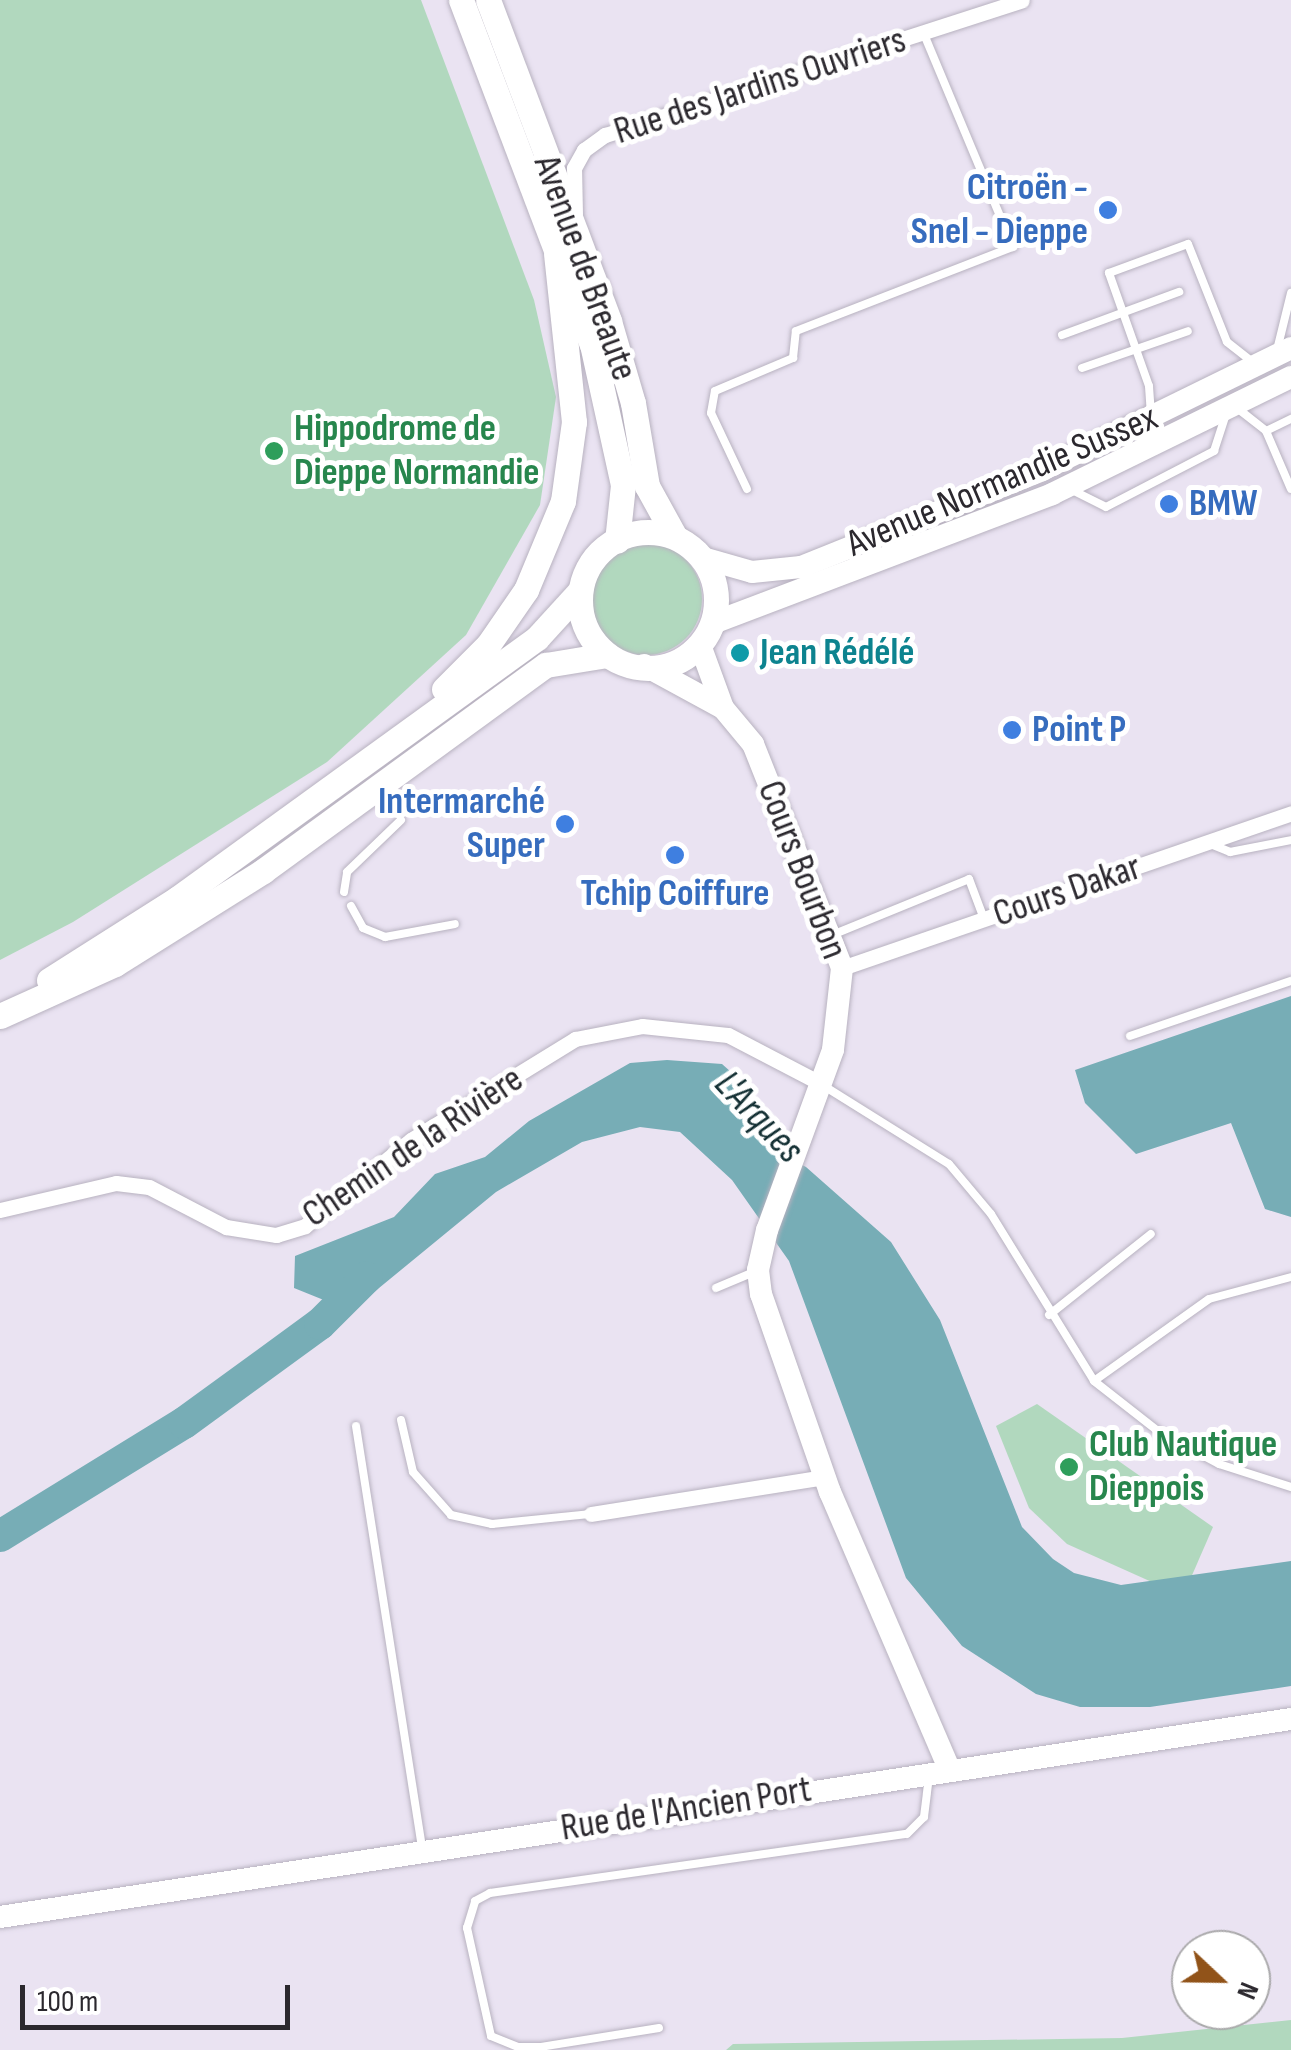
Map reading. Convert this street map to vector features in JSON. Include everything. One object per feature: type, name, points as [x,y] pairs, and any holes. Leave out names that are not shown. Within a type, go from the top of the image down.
[{"type":"main road","name":"Avenue de Breaute","points":[[460,0],[609,404],[622,485],[617,541]]},
{"type":"main road","name":"Avenue de Breaute","points":[[488,0],[633,403],[647,486],[675,537]]},
{"type":"main road","points":[[366,759],[488,645],[545,548],[563,501],[574,422],[556,254]]},
{"type":"main road","name":"Avenue Normandie Sussex","points":[[703,558],[752,572],[801,567],[1042,470],[1275,356]]},
{"type":"main road","name":"Avenue Normandie Sussex","points":[[714,623],[1066,487],[1291,377]]},
{"type":"main road","points":[[0,1005],[178,898],[538,638],[579,592],[590,566],[617,541],[640,533],[675,537],[703,558],[718,597],[714,623],[700,645],[664,664],[644,666],[607,655],[546,665],[264,871],[115,964],[0,1016]]},
{"type":"main road","points":[[579,592],[584,628],[607,655]]},
{"type":"main road","name":"Cours Bourbon","points":[[700,645],[723,708],[752,744],[842,968],[843,999],[820,1084],[767,1230],[758,1270]]},
{"type":"main road","name":"Cours Bourbon","points":[[644,666],[723,708]]},
{"type":"main road","points":[[758,1270],[825,1477],[939,1770]]},
{"type":"main road","name":"Rue de l'Ancien Port","points":[[0,1917],[939,1770],[1291,1720]]},
{"type":"street","name":"Rue des Jardins Ouvriers","points":[[575,234],[574,168],[584,150],[605,136],[1022,0]]},
{"type":"street","name":"Cours Dakar","points":[[842,968],[1291,812]]},
{"type":"street","name":"Chemin de la Rivière","points":[[0,1210],[116,1183],[149,1187],[226,1227],[276,1235],[305,1226],[411,1140],[575,1038],[642,1026],[728,1036],[820,1084]]},
{"type":"street","points":[[591,1514],[825,1477]]},
{"type":"lane","points":[[747,489],[712,413],[715,391],[793,358],[796,331],[1013,247],[923,32]]},
{"type":"lane","points":[[1151,418],[1136,349],[1109,273],[1188,244],[1227,342],[1275,356],[1291,292]]},
{"type":"lane","points":[[1062,334],[1179,292]]},
{"type":"lane","points":[[1082,368],[1188,331]]},
{"type":"lane","points":[[1066,487],[1106,507],[1214,451],[1230,406],[1266,431],[1291,489]]},
{"type":"lane","points":[[1266,431],[1291,419]]},
{"type":"lane","points":[[344,892],[346,872],[401,820]]},
{"type":"lane","points":[[1206,842],[1230,852],[1291,840]]},
{"type":"lane","points":[[830,936],[878,912],[969,879],[984,920]]},
{"type":"lane","points":[[351,906],[363,928],[386,937],[422,934],[454,924]]},
{"type":"lane","points":[[1130,1036],[1291,981]]},
{"type":"lane","points":[[820,1084],[950,1164],[991,1214],[1048,1315],[1094,1381],[1174,1440],[1219,1464],[1291,1487]]},
{"type":"lane","points":[[1048,1315],[1151,1234]]},
{"type":"lane","points":[[716,1288],[758,1270]]},
{"type":"lane","points":[[1094,1381],[1208,1299],[1291,1277]]},
{"type":"lane","points":[[401,1420],[413,1472],[451,1515],[492,1524],[591,1514]]},
{"type":"lane","points":[[356,1426],[422,1849]]},
{"type":"lane","points":[[658,2028],[540,2047],[518,2047],[491,2036],[467,1928],[474,1901],[490,1893],[907,1834],[924,1818],[939,1770]]},
{"type":"green space","name":"Hippodrome de Dieppe Normandie","points":[[0,0],[421,0],[534,300],[556,397],[540,505],[466,635],[327,762],[73,922],[0,960]]},
{"type":"green space","points":[[646,543],[667,547],[685,560],[698,578],[702,599],[698,620],[685,638],[667,651],[646,655],[625,651],[607,638],[594,620],[590,599],[594,578],[607,560],[625,547]]},
{"type":"green space","name":"Club Nautique Dieppois","points":[[1037,1404],[1213,1527],[1183,1596],[1067,1544],[1029,1508],[996,1426]]},
{"type":"green space","points":[[1291,2020],[1291,2050],[726,2050],[733,2044],[1122,2038],[1197,2030],[1271,2030],[1271,2022]]},
{"type":"water","points":[[1291,996],[1291,1217],[1265,1209],[1231,1123],[1136,1154],[1085,1103],[1075,1070]]},
{"type":"water","points":[[667,1060],[722,1064],[740,1080],[744,1119],[764,1145],[806,1167],[891,1242],[940,1320],[1022,1527],[1053,1559],[1074,1573],[1121,1585],[1291,1561],[1291,1686],[1150,1707],[1080,1707],[1036,1694],[962,1646],[906,1578],[789,1261],[732,1180],[680,1132],[640,1127],[582,1142],[496,1192],[351,1311],[294,1288],[295,1256],[394,1217],[435,1174],[485,1157],[529,1121],[630,1063]]},
{"type":"waterway","name":"L'Arques","points":[[0,1536],[184,1423],[320,1324],[367,1277]]},
{"type":"place","name":"Citroën - Snel - Dieppe","points":[[1108,210]]},
{"type":"place","name":"Hippodrome de Dieppe Normandie","points":[[274,451]]},
{"type":"place","name":"BMW","points":[[1169,504]]},
{"type":"place","name":"Jean Rédélé","points":[[740,653]]},
{"type":"place","name":"Point P","points":[[1012,730]]},
{"type":"place","name":"Intermarché Super","points":[[565,824]]},
{"type":"place","name":"Tchip Coiffure","points":[[675,855]]},
{"type":"place","name":"Club Nautique Dieppois","points":[[1069,1467]]}]
